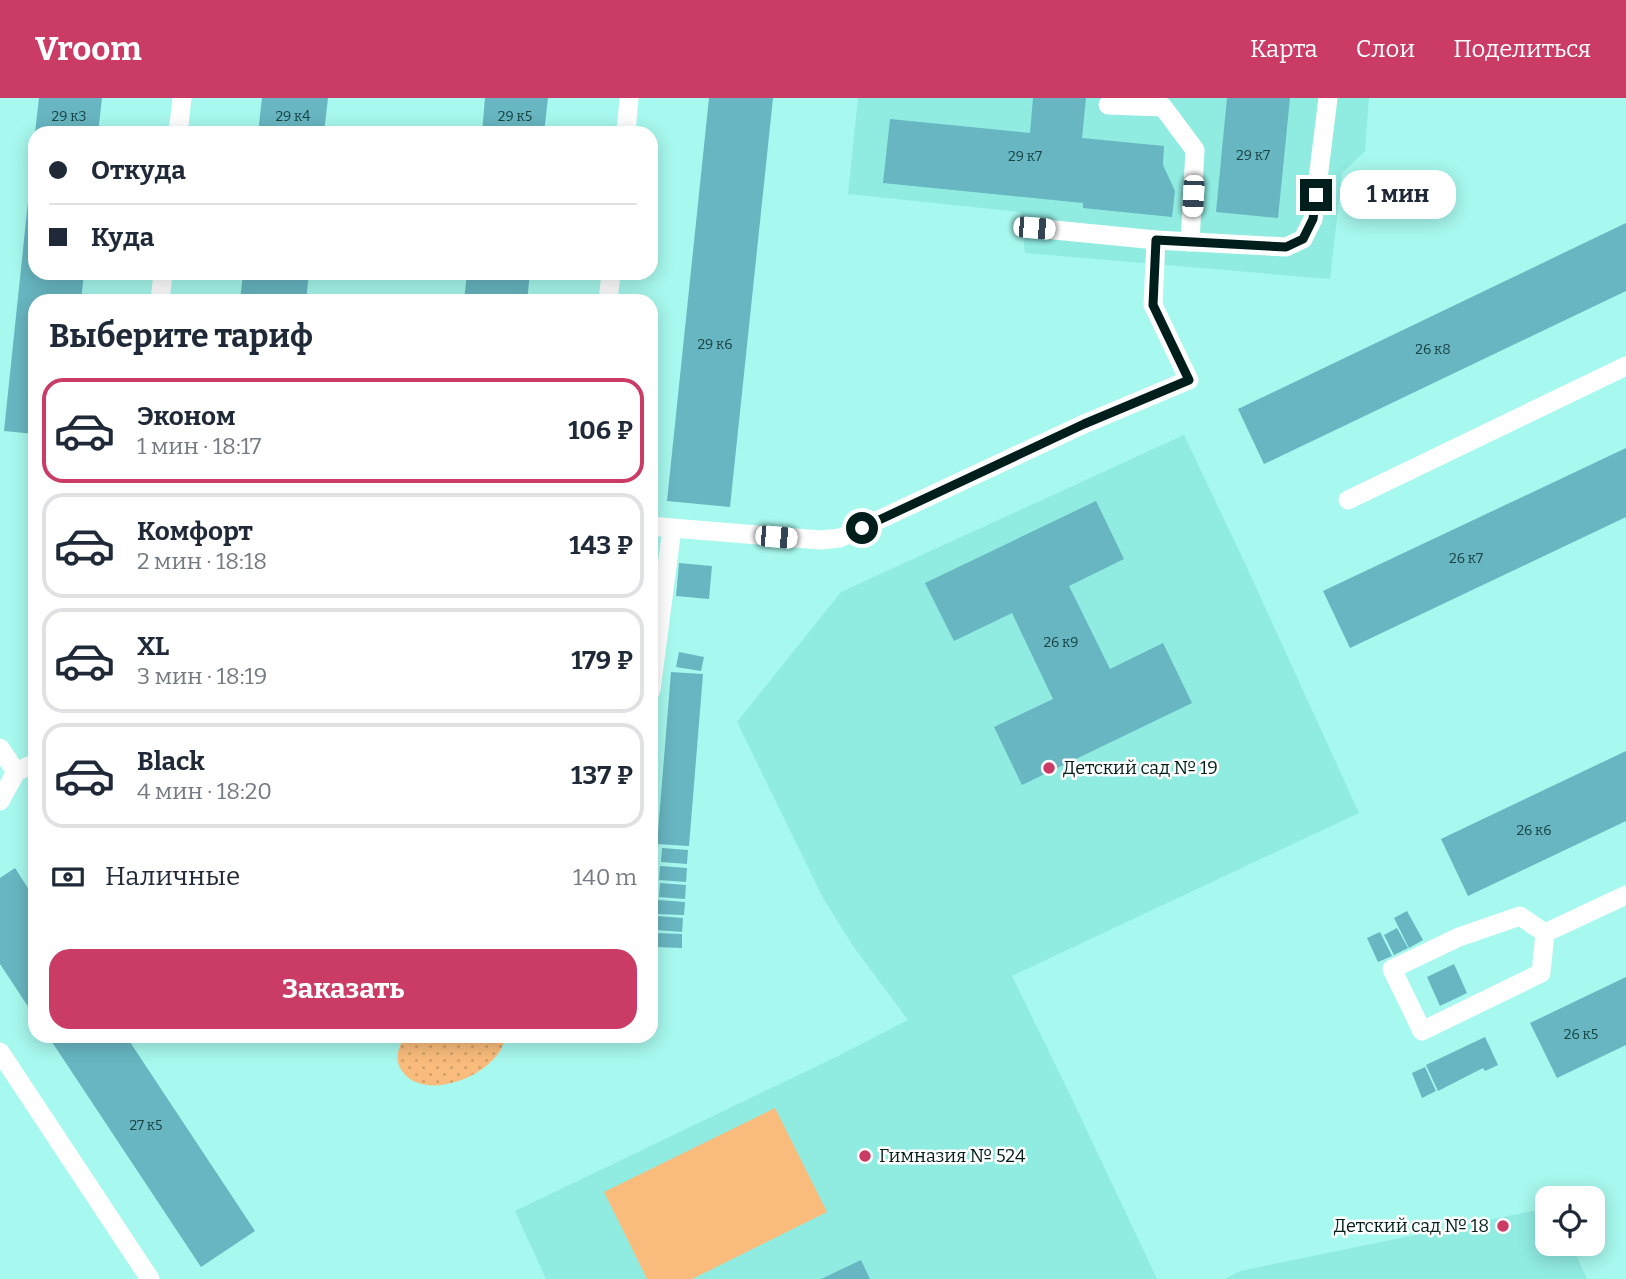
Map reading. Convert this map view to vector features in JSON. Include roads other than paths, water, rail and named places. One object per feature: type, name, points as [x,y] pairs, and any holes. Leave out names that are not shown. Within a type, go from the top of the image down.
[{"type":"lane","points":[[179,126],[182,98]]},
{"type":"lane","points":[[626,126],[629,98]]},
{"type":"lane","points":[[1034,228],[1156,240],[1286,247],[1303,239],[1313,219],[1328,98]]},
{"type":"lane","points":[[1108,105],[1163,107],[1195,150],[1190,242]]},
{"type":"lane","points":[[658,527],[821,540],[840,538],[1084,424],[1189,380],[1153,305],[1156,240]]},
{"type":"lane","points":[[1348,500],[1626,366]]},
{"type":"lane","points":[[658,636],[672,528]]},
{"type":"lane","points":[[0,747],[16,772]]},
{"type":"lane","points":[[0,801],[16,772],[28,766]]},
{"type":"lane","points":[[1545,933],[1626,895]]},
{"type":"lane","points":[[1520,916],[1545,933],[1541,973],[1422,1031],[1392,969],[1459,937],[1520,916]]},
{"type":"lane","points":[[0,1052],[150,1279]]},
{"type":"place","name":"Детский сад № 19","points":[[1049,768]]},
{"type":"place","name":"Гимназия № 524","points":[[865,1156]]},
{"type":"place","name":"Детский сад № 18","points":[[1503,1226]]}]
